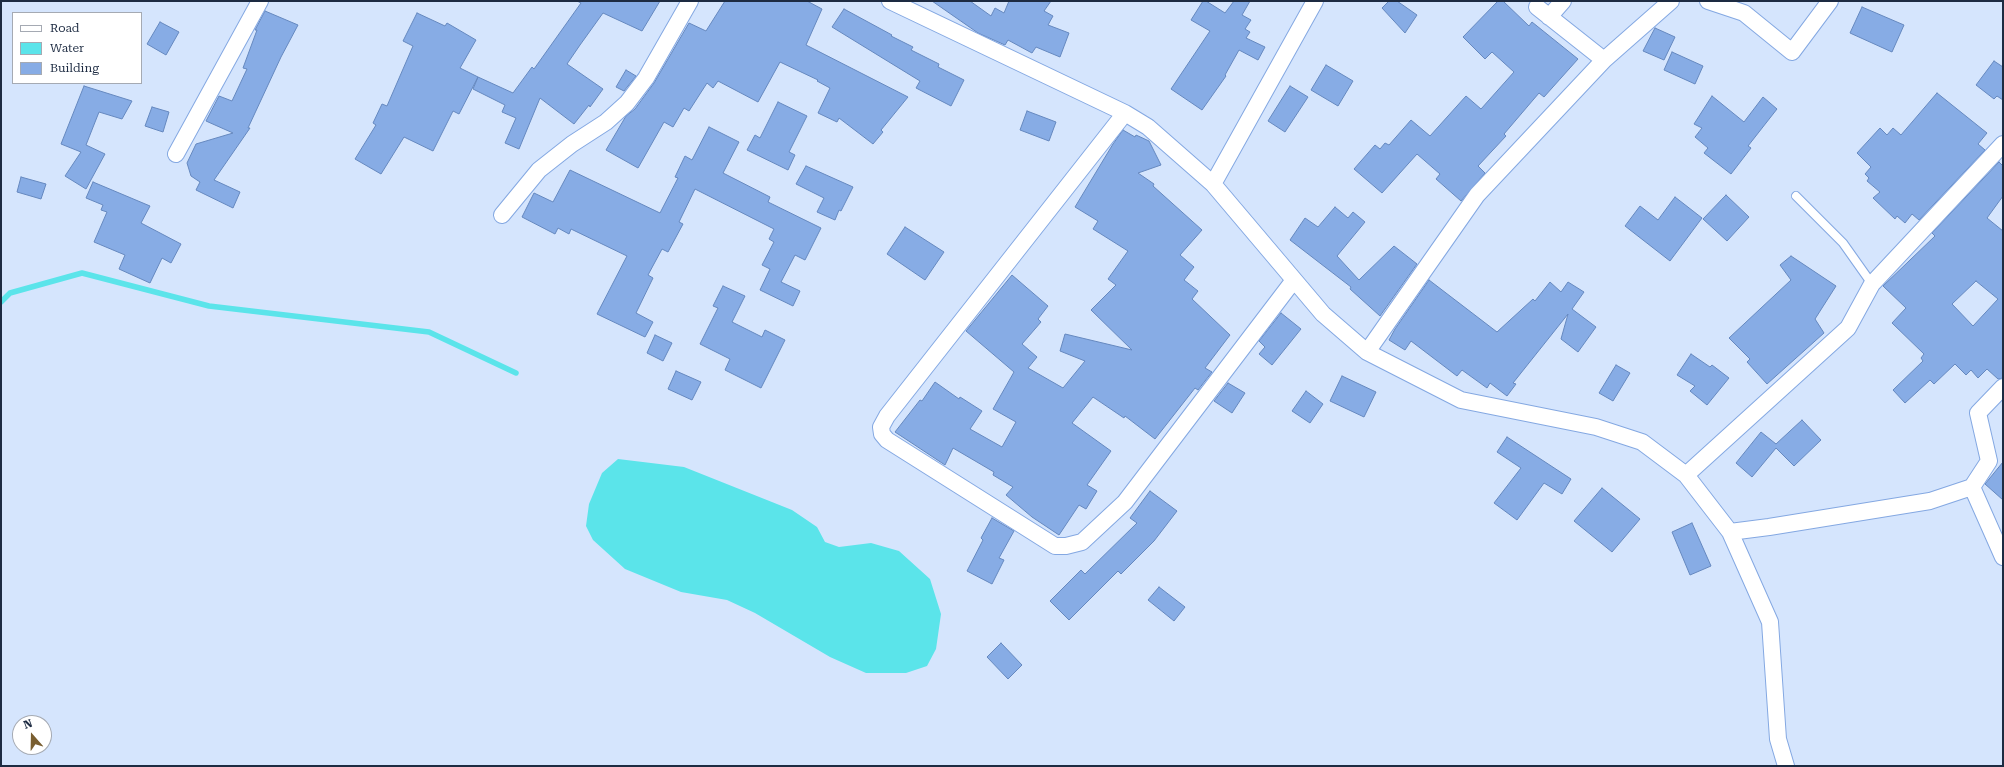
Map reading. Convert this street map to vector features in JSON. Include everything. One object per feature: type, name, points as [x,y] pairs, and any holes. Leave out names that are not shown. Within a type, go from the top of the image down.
[{"type":"street","points":[[176,154],[260,1]]},
{"type":"street","points":[[502,215],[539,170],[572,144],[606,122],[627,103],[646,78],[690,1]]},
{"type":"street","points":[[890,1],[1125,113],[1148,127],[1213,184],[1324,314],[1367,352],[1461,400],[1596,427],[1642,442],[1686,475],[1730,532],[1770,622],[1778,739],[1786,766]]},
{"type":"street","points":[[1213,184],[1315,1]]},
{"type":"street","points":[[1549,17],[1563,1]]},
{"type":"street","points":[[1367,352],[1477,195],[1604,60],[1671,1]]},
{"type":"street","points":[[1708,1],[1749,7],[1792,52],[1830,1]]},
{"type":"street","points":[[1537,7],[1604,60]]},
{"type":"street","points":[[1125,113],[887,416],[881,426],[882,434],[887,440],[1055,546],[1066,546],[1082,542],[1125,502],[1294,280]]},
{"type":"street","points":[[1686,475],[1848,328],[1872,284],[2003,144]]},
{"type":"street","points":[[1730,532],[1930,501],[1972,487],[1989,462],[1978,413],[2003,387]]},
{"type":"street","points":[[1972,487],[2003,556]]},
{"type":"lane","points":[[1796,196],[1843,243],[1872,284]]},
{"type":"water","points":[[618,459],[684,467],[792,510],[817,527],[825,542],[839,547],[871,543],[899,551],[930,579],[941,614],[936,649],[927,666],[906,673],[866,673],[830,657],[755,613],[727,600],[681,592],[625,569],[593,540],[586,526],[589,504],[602,473]]},
{"type":"building","points":[[577,1],[660,1],[642,31],[603,13],[580,45],[567,64],[603,89],[590,107],[589,105],[574,124],[540,98],[519,149],[505,143],[516,118],[502,112],[505,105],[473,89],[478,77],[513,93],[532,67],[534,69],[581,3]]},
{"type":"building","points":[[725,1],[807,1],[822,9],[806,45],[908,97],[881,130],[883,132],[873,144],[839,118],[837,122],[818,113],[830,88],[817,81],[818,80],[780,62],[758,102],[718,81],[713,88],[707,83],[689,111],[684,108],[673,127],[664,122],[638,168],[606,150],[626,116],[635,109],[654,83],[689,23],[706,31]]},
{"type":"building","points":[[932,1],[970,1],[991,16],[995,8],[1004,13],[1009,1],[1051,1],[1044,11],[1053,16],[1048,25],[1069,33],[1060,57],[1036,47],[1032,53],[1008,40],[1005,45],[978,33]]},
{"type":"building","points":[[1203,1],[1206,1],[1225,13],[1234,1],[1250,1],[1242,15],[1251,20],[1245,29],[1250,32],[1246,38],[1265,47],[1258,60],[1239,50],[1225,75],[1226,76],[1202,110],[1171,89],[1210,31],[1191,20]]},
{"type":"building","points":[[1389,1],[1397,1],[1417,15],[1405,33],[1382,8]]},
{"type":"building","points":[[1498,1],[1503,1],[1529,26],[1532,22],[1578,59],[1544,97],[1539,93],[1504,134],[1506,136],[1478,166],[1485,173],[1461,201],[1436,179],[1440,174],[1417,154],[1382,193],[1354,169],[1375,145],[1380,149],[1385,143],[1389,145],[1411,120],[1430,136],[1466,96],[1481,109],[1514,72],[1492,52],[1485,59],[1463,37]]},
{"type":"building","points":[[1862,7],[1904,25],[1892,52],[1850,33]]},
{"type":"building","points":[[844,9],[913,47],[911,50],[939,64],[938,67],[964,80],[951,106],[916,88],[920,81],[832,27]]},
{"type":"building","points":[[265,11],[298,25],[281,57],[248,128],[250,128],[214,180],[240,192],[233,208],[196,190],[200,182],[191,176],[187,163],[196,144],[233,133],[206,121],[219,96],[232,101],[247,69],[243,68],[257,30],[255,30]]},
{"type":"building","points":[[417,13],[445,26],[447,23],[476,40],[460,68],[478,77],[459,114],[453,111],[433,151],[404,137],[381,174],[355,159],[376,125],[373,123],[382,104],[387,106],[413,46],[403,41]]},
{"type":"building","points":[[160,22],[179,32],[166,55],[147,44]]},
{"type":"building","points":[[1655,28],[1675,37],[1664,60],[1643,51]]},
{"type":"building","points":[[1672,52],[1703,66],[1695,84],[1664,70]]},
{"type":"building","points":[[1994,61],[2003,67],[2003,100],[1997,96],[1994,99],[1976,85]]},
{"type":"building","points":[[1326,65],[1353,81],[1338,106],[1311,90]]},
{"type":"building","points":[[626,70],[636,76],[624,91],[616,87]]},
{"type":"building","points":[[84,86],[132,101],[122,119],[99,112],[86,145],[105,154],[86,189],[65,176],[81,152],[61,144]]},
{"type":"building","points":[[1290,86],[1308,97],[1285,132],[1268,121]]},
{"type":"building","points":[[1937,93],[1987,133],[1978,144],[1985,150],[1919,220],[1912,214],[1905,223],[1897,216],[1895,219],[1873,198],[1880,192],[1867,181],[1869,178],[1865,174],[1871,167],[1857,153],[1880,128],[1887,135],[1893,128],[1901,135]]},
{"type":"building","points":[[1712,96],[1744,122],[1763,97],[1777,109],[1748,146],[1751,148],[1731,174],[1704,153],[1708,148],[1695,137],[1702,128],[1694,124]]},
{"type":"building","points":[[778,102],[807,116],[789,152],[795,155],[788,170],[747,150],[755,135],[760,138]]},
{"type":"building","points":[[152,107],[169,112],[163,132],[145,126]]},
{"type":"building","points":[[1027,111],[1056,122],[1049,141],[1020,130]]},
{"type":"building","points":[[709,127],[739,142],[723,173],[770,197],[768,202],[821,228],[805,260],[795,255],[781,282],[800,291],[793,306],[760,290],[770,269],[762,265],[774,242],[769,239],[774,229],[695,189],[679,222],[683,224],[668,252],[662,249],[648,275],[653,278],[636,313],[653,322],[645,337],[597,314],[627,256],[571,229],[569,234],[558,228],[555,234],[522,217],[534,193],[553,202],[570,170],[660,213],[678,178],[675,177],[685,156],[692,160]]},
{"type":"building","points":[[1123,130],[1135,137],[1136,135],[1149,141],[1161,165],[1138,173],[1154,184],[1153,186],[1202,230],[1180,255],[1194,267],[1184,280],[1198,291],[1192,299],[1230,335],[1205,368],[1212,372],[1198,390],[1195,388],[1155,439],[1125,416],[1124,418],[1093,397],[1072,423],[1111,451],[1087,485],[1097,491],[1086,509],[1079,505],[1059,535],[1032,517],[1006,495],[1013,487],[993,475],[994,472],[953,448],[945,465],[895,432],[920,400],[922,401],[935,382],[959,399],[960,397],[982,411],[970,429],[1002,447],[1016,422],[993,409],[1014,372],[966,331],[1012,275],[1048,306],[1038,319],[1041,322],[1022,344],[1037,357],[1028,368],[1063,388],[1085,361],[1060,351],[1065,334],[1132,350],[1091,310],[1116,285],[1108,279],[1128,251],[1093,229],[1098,221],[1075,207]]},
{"type":"building","points":[[1999,162],[2003,166],[2003,196],[1987,218],[2003,231],[2003,378],[1998,379],[1987,369],[1978,378],[1971,370],[1966,375],[1955,364],[1934,384],[1930,380],[1905,403],[1893,390],[1923,361],[1921,358],[1924,354],[1892,323],[1906,308],[1883,286],[1935,236],[1932,233]],"holes":[[[1976,281],[1998,299],[1973,326],[1952,304]]]},
{"type":"building","points":[[806,166],[853,187],[841,211],[839,210],[835,220],[817,212],[824,198],[796,184]]},
{"type":"building","points":[[21,177],[46,184],[41,199],[17,192]]},
{"type":"building","points":[[93,182],[150,206],[141,223],[181,244],[171,263],[162,258],[150,283],[119,269],[125,255],[94,242],[107,212],[101,210],[103,205],[86,198]]},
{"type":"building","points":[[1726,195],[1749,217],[1727,241],[1703,219]]},
{"type":"building","points":[[1675,197],[1702,218],[1670,261],[1625,226],[1640,206],[1658,220]]},
{"type":"building","points":[[1335,207],[1348,218],[1353,212],[1365,222],[1337,256],[1359,280],[1394,246],[1417,264],[1380,316],[1350,289],[1351,287],[1290,240],[1305,218],[1318,227]]},
{"type":"building","points":[[905,227],[944,252],[925,280],[887,254]]},
{"type":"building","points":[[1791,256],[1836,286],[1815,319],[1824,333],[1767,384],[1747,362],[1750,359],[1729,338],[1791,280],[1780,265]]},
{"type":"building","points":[[1429,280],[1497,332],[1533,299],[1535,301],[1550,282],[1561,292],[1568,282],[1584,292],[1572,309],[1596,327],[1578,352],[1561,339],[1568,314],[1513,383],[1516,384],[1507,396],[1490,383],[1487,388],[1462,370],[1457,376],[1411,341],[1405,350],[1389,340]]},
{"type":"building","points":[[723,286],[745,296],[732,322],[762,337],[765,330],[785,340],[761,388],[725,370],[730,359],[700,344],[718,308],[713,306]]},
{"type":"building","points":[[1281,313],[1301,329],[1272,365],[1259,354],[1265,347],[1259,341]]},
{"type":"building","points":[[655,335],[672,343],[663,361],[647,353]]},
{"type":"building","points":[[1691,354],[1710,367],[1712,365],[1729,378],[1707,405],[1690,391],[1695,386],[1677,375]]},
{"type":"building","points":[[1616,365],[1630,373],[1613,401],[1599,393]]},
{"type":"building","points":[[676,371],[701,382],[692,400],[668,389]]},
{"type":"building","points":[[1342,376],[1376,392],[1364,417],[1330,401]]},
{"type":"building","points":[[1228,383],[1245,393],[1232,413],[1214,401]]},
{"type":"building","points":[[1306,391],[1323,404],[1310,423],[1292,411]]},
{"type":"building","points":[[1802,420],[1821,440],[1794,466],[1776,448],[1752,477],[1736,463],[1761,432],[1776,444]]},
{"type":"building","points":[[1507,437],[1571,479],[1562,494],[1544,483],[1517,520],[1494,503],[1521,468],[1497,452]]},
{"type":"building","points":[[2003,462],[2003,500],[1985,484]]},
{"type":"building","points":[[1602,488],[1640,519],[1612,552],[1574,521]]},
{"type":"building","points":[[1150,491],[1177,511],[1154,541],[1121,574],[1118,571],[1069,620],[1050,601],[1081,570],[1085,574],[1137,523],[1130,518]]},
{"type":"building","points":[[992,518],[1014,531],[999,558],[1004,560],[992,584],[967,571],[983,540],[981,538]]},
{"type":"building","points":[[1692,523],[1711,566],[1690,575],[1672,532]]},
{"type":"building","points":[[1159,587],[1185,607],[1174,621],[1148,600]]},
{"type":"building","points":[[1001,643],[1022,665],[1008,679],[987,657]]},
{"type":"waterway","points":[[1,302],[10,293],[82,273],[209,306],[429,332],[516,373]]}]
